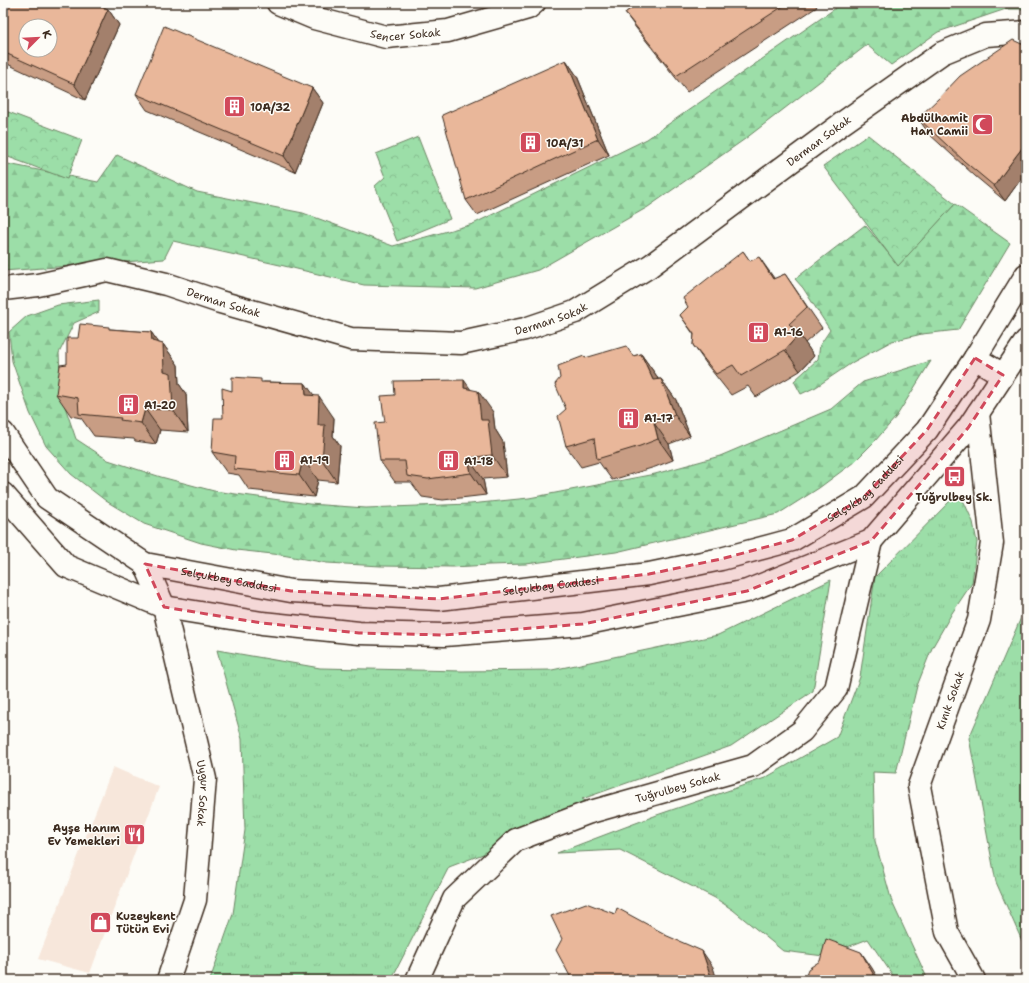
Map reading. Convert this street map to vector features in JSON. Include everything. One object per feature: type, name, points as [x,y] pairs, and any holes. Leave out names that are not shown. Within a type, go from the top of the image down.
[{"type":"street","name":"Sencer Sokak","points":[[278,3],[314,18],[386,37],[448,31],[528,8],[534,3]]},
{"type":"street","name":"Derman Sokak","points":[[3,289],[38,284],[106,270],[166,284],[220,302],[351,339],[462,344],[525,329],[575,312],[650,266],[844,122],[942,53],[986,35],[1026,32]]},
{"type":"street","name":"Selçukbey Caddesi","points":[[3,433],[47,498],[145,564],[291,591],[439,599],[649,574],[721,560],[792,540],[864,497],[927,430],[975,358],[1026,275]]},
{"type":"street","points":[[3,494],[66,566],[164,606],[262,623],[359,633],[444,635],[583,624],[747,591],[871,541],[968,428],[1026,341]]},
{"type":"street","points":[[975,358],[1004,375]]},
{"type":"street","name":"Kınık Sokak","points":[[974,980],[947,932],[919,786],[979,620],[992,543],[978,413]]},
{"type":"street","name":"Tuğrulbey Sokak","points":[[417,980],[454,899],[516,840],[587,813],[753,766],[802,731],[836,689],[871,541]]},
{"type":"street","name":"Uygur Sokak","points":[[145,564],[164,606],[205,779],[195,900],[168,980]]},
{"type":"highlighted area","points":[[975,358],[1003,375],[968,428],[871,541],[747,591],[583,624],[444,635],[359,633],[262,623],[164,607],[145,564],[291,591],[439,599],[649,574],[721,559],[792,540],[864,497],[927,430]]},
{"type":"shaded area","points":[[113,767],[159,787],[90,973],[38,959]]},
{"type":"green space","points":[[843,3],[1026,3],[1026,9],[1006,9],[938,32],[891,65],[867,45],[745,139],[648,207],[538,270],[475,288],[364,285],[173,241],[164,259],[3,271],[3,163],[98,182],[117,155],[197,192],[303,213],[393,246],[473,224],[647,139]]},
{"type":"green space","points":[[3,110],[82,140],[67,179],[3,155]]},
{"type":"green space","points":[[868,135],[955,204],[898,266],[823,166]]},
{"type":"green space","points":[[418,137],[450,219],[397,241],[375,186],[385,177],[376,154]]},
{"type":"green space","points":[[955,204],[1010,243],[958,330],[922,334],[892,341],[853,362],[816,387],[801,394],[794,381],[818,359],[820,345],[830,330],[803,288],[795,279],[865,225],[898,265]]},
{"type":"green space","points":[[99,300],[99,312],[74,323],[59,353],[61,395],[76,439],[108,460],[161,477],[214,491],[309,504],[366,508],[470,504],[529,498],[655,474],[720,456],[831,409],[863,382],[931,361],[896,417],[854,462],[819,488],[778,514],[616,552],[526,564],[453,567],[381,566],[327,563],[282,555],[236,550],[201,543],[144,524],[106,501],[71,474],[46,446],[30,413],[12,361],[9,332],[27,316],[58,305]]},
{"type":"green space","points":[[955,496],[964,502],[973,522],[977,542],[972,583],[952,613],[932,648],[917,686],[896,773],[873,772],[875,841],[892,902],[928,980],[896,980],[868,939],[824,956],[783,951],[733,910],[715,898],[620,850],[557,853],[657,815],[765,778],[837,737],[860,677],[875,577]]},
{"type":"green space","points":[[831,580],[813,691],[731,746],[582,799],[601,809],[449,867],[391,980],[210,980],[233,914],[245,830],[242,739],[217,650],[320,668],[462,671],[552,670],[718,635]]},
{"type":"green space","points":[[1026,606],[1026,950],[996,882],[969,738]]},
{"type":"building","points":[[3,3],[95,3],[108,9],[74,84],[3,52]]},
{"type":"building","points":[[638,3],[788,3],[676,76],[625,13]]},
{"type":"building","name":"10A/32","points":[[164,26],[312,88],[284,156],[136,94]]},
{"type":"building","name":"Abdülhamit Han Camii","points":[[1013,40],[1026,46],[1026,143],[994,186],[964,161],[918,118],[960,76]]},
{"type":"building","name":"10A/31","points":[[566,60],[598,139],[466,200],[442,115]]},
{"type":"building","name":"A1-16","points":[[743,251],[750,261],[759,257],[773,279],[785,274],[807,307],[789,324],[799,334],[785,350],[741,376],[733,365],[716,374],[693,345],[694,334],[680,315],[688,307],[683,298]]},
{"type":"building","name":"A1-20","points":[[80,324],[109,327],[109,329],[151,332],[152,341],[163,344],[164,371],[171,373],[173,410],[145,409],[141,423],[120,420],[121,418],[79,414],[78,398],[56,394],[60,365],[67,364],[67,338],[78,338]]},
{"type":"building","name":"A1-17","points":[[626,346],[633,356],[641,354],[653,380],[661,379],[675,415],[654,423],[658,439],[597,459],[594,438],[566,446],[558,416],[566,409],[555,384],[560,378],[558,366],[584,356],[585,358]]},
{"type":"building","name":"A1-19","points":[[232,377],[261,379],[261,382],[305,383],[306,395],[319,396],[318,425],[325,425],[322,460],[303,459],[299,475],[234,469],[235,456],[212,452],[214,418],[223,418],[222,388],[232,391]]},
{"type":"building","name":"A1-18","points":[[464,380],[464,388],[478,391],[481,420],[488,420],[492,455],[468,458],[471,473],[428,479],[407,476],[405,461],[380,461],[375,423],[385,422],[381,396],[395,395],[394,381]]},
{"type":"building","points":[[586,903],[615,914],[617,908],[665,935],[702,951],[712,980],[571,980],[556,950],[562,939],[551,916]]},
{"type":"building","points":[[826,939],[861,952],[876,979],[881,976],[883,980],[805,980],[808,969],[820,961]]},
{"type":"place","name":"10A/32","points":[[235,107]]},
{"type":"place","name":"Abdülhamit Han Camii","points":[[983,124]]},
{"type":"place","name":"10A/31","points":[[530,143]]},
{"type":"place","name":"A1-16","points":[[758,332]]},
{"type":"place","name":"A1-20","points":[[129,405]]},
{"type":"place","name":"A1-17","points":[[629,418]]},
{"type":"place","name":"A1-19","points":[[284,460]]},
{"type":"place","name":"A1-18","points":[[449,461]]},
{"type":"place","name":"Tuğrulbey Sk.","points":[[954,477]]},
{"type":"place","name":"Ayşe Hanım Ev Yemekleri","points":[[135,834]]},
{"type":"place","name":"Kuzeykent Tütün Evi","points":[[101,922]]}]
